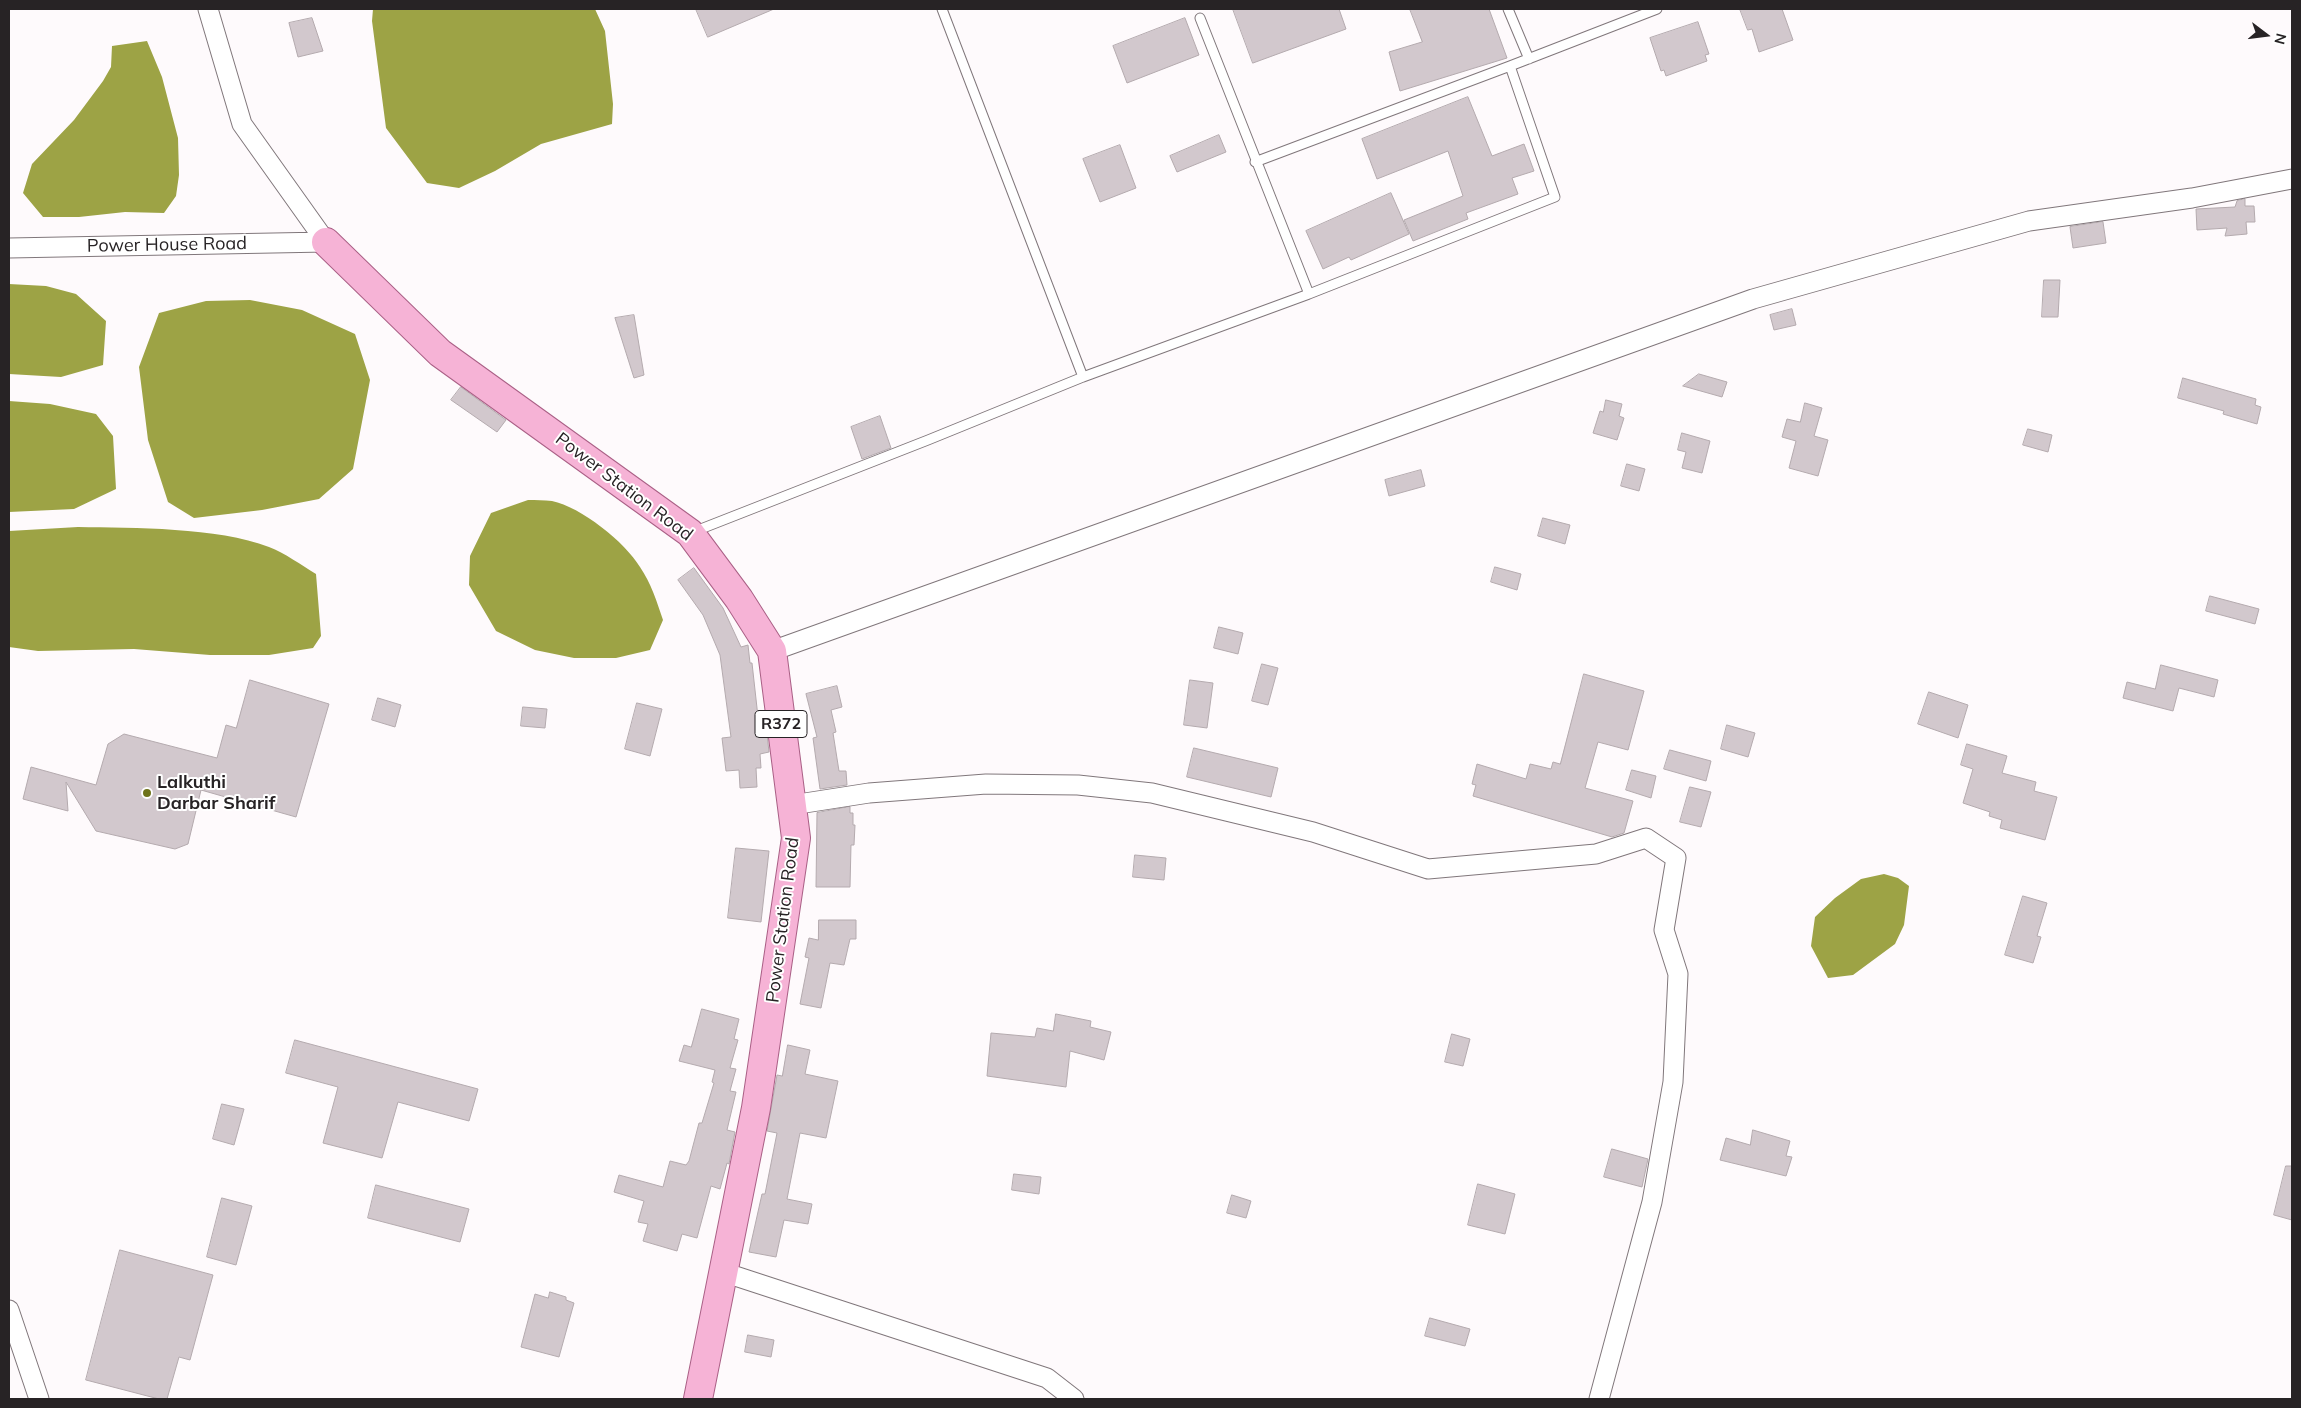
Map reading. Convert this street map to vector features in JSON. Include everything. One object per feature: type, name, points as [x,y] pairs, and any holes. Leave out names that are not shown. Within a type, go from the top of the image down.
[{"type":"main road","name":"Power Station Road","points":[[326,242],[440,353],[690,533],[739,599],[772,651],[796,838],[756,1108],[698,1399]]},
{"type":"street","name":"Power Station Road","points":[[208,9],[242,124],[326,242]]},
{"type":"street","points":[[772,651],[1753,299],[2029,221],[2192,198],[2292,179]]},
{"type":"street","name":"Power House Road","points":[[9,248],[326,242]]},
{"type":"street","points":[[792,805],[869,793],[986,784],[1078,785],[1152,793],[1313,832],[1428,869],[1596,854],[1646,838],[1676,858],[1664,930],[1678,974],[1673,1082],[1652,1202],[1599,1399]]},
{"type":"street","points":[[724,1272],[1047,1378],[1074,1399]]},
{"type":"street","points":[[9,1310],[39,1399]]},
{"type":"lane","points":[[942,9],[1083,377]]},
{"type":"lane","points":[[1508,9],[1529,59]]},
{"type":"lane","points":[[1255,162],[1657,9]]},
{"type":"lane","points":[[1200,18],[1308,294]]},
{"type":"lane","points":[[690,533],[1083,377],[1308,294],[1555,197],[1510,66]]},
{"type":"shaded area","points":[[373,9],[595,9],[605,31],[613,104],[612,124],[541,144],[495,171],[459,188],[427,183],[386,128],[372,21]]},
{"type":"shaded area","points":[[147,41],[162,77],[178,138],[179,175],[176,196],[164,213],[125,212],[79,217],[43,217],[23,193],[32,164],[74,120],[103,81],[111,67],[112,46]]},
{"type":"shaded area","points":[[9,284],[46,286],[76,294],[106,321],[103,365],[61,377],[9,374]]},
{"type":"shaded area","points":[[250,300],[302,310],[355,334],[370,380],[353,469],[319,499],[262,510],[194,518],[168,502],[148,440],[139,367],[159,313],[206,301]]},
{"type":"shaded area","points":[[9,401],[50,404],[96,414],[113,436],[116,489],[74,509],[9,512]]},
{"type":"shaded area","points":[[528,500],[552,501],[576,510],[601,527],[633,557],[651,586],[663,620],[650,650],[616,658],[574,658],[535,650],[496,631],[469,585],[470,556],[491,513]]},
{"type":"shaded area","points":[[78,527],[149,528],[200,532],[248,540],[269,547],[316,574],[321,636],[313,648],[269,655],[210,655],[134,649],[38,651],[9,647],[9,531]]},
{"type":"shaded area","points":[[1884,874],[1898,878],[1909,886],[1904,925],[1895,944],[1853,975],[1828,978],[1811,946],[1815,917],[1835,898],[1861,879]]},
{"type":"building","points":[[696,9],[774,9],[708,37]]},
{"type":"building","points":[[1233,9],[1339,9],[1346,29],[1253,63]]},
{"type":"building","points":[[1410,9],[1489,9],[1507,58],[1400,91],[1389,52],[1422,42]]},
{"type":"building","points":[[1740,9],[1782,9],[1793,40],[1759,52],[1752,29],[1748,30]]},
{"type":"building","points":[[312,18],[323,51],[298,57],[289,23]]},
{"type":"building","points":[[1185,18],[1199,55],[1127,83],[1113,46]]},
{"type":"building","points":[[1698,22],[1709,54],[1705,55],[1707,61],[1666,76],[1664,70],[1661,71],[1650,38]]},
{"type":"building","points":[[1468,97],[1492,156],[1524,144],[1534,171],[1512,178],[1518,194],[1466,213],[1468,219],[1413,241],[1404,220],[1463,196],[1448,151],[1377,179],[1362,139]]},
{"type":"building","points":[[1219,135],[1226,152],[1177,172],[1170,156]]},
{"type":"building","points":[[1120,145],[1136,188],[1100,202],[1083,159]]},
{"type":"building","points":[[1391,193],[1409,234],[1351,260],[1349,257],[1323,269],[1306,231]]},
{"type":"building","points":[[2245,199],[2245,206],[2254,206],[2255,222],[2246,222],[2247,234],[2225,236],[2227,228],[2197,230],[2196,209],[2235,207],[2237,201]]},
{"type":"building","points":[[2103,222],[2106,243],[2073,248],[2070,227]]},
{"type":"building","points":[[2044,280],[2060,280],[2058,317],[2042,317]]},
{"type":"building","points":[[1792,309],[1796,325],[1774,330],[1770,315]]},
{"type":"building","points":[[634,315],[644,375],[634,378],[615,318]]},
{"type":"building","points":[[1699,374],[1727,382],[1722,397],[1683,386]]},
{"type":"building","points":[[2183,378],[2256,399],[2255,405],[2261,407],[2257,424],[2223,414],[2224,411],[2178,398]]},
{"type":"building","points":[[461,387],[506,420],[497,432],[451,400]]},
{"type":"building","points":[[1606,400],[1622,404],[1619,416],[1624,418],[1617,440],[1593,433],[1600,411],[1603,412]]},
{"type":"building","points":[[1805,403],[1822,408],[1814,436],[1828,440],[1818,476],[1789,468],[1796,441],[1782,437],[1787,419],[1800,422]]},
{"type":"building","points":[[880,416],[891,448],[862,459],[851,427]]},
{"type":"building","points":[[2028,429],[2052,435],[2048,452],[2023,445]]},
{"type":"building","points":[[1682,433],[1710,441],[1702,473],[1682,468],[1686,452],[1678,450]]},
{"type":"building","points":[[1627,464],[1645,469],[1639,491],[1621,486]]},
{"type":"building","points":[[1421,470],[1425,486],[1389,496],[1385,480]]},
{"type":"building","points":[[1543,518],[1570,525],[1565,544],[1538,536]]},
{"type":"building","points":[[1495,567],[1521,574],[1517,590],[1491,582]]},
{"type":"building","points":[[694,568],[723,608],[741,647],[748,645],[750,663],[752,663],[759,726],[766,725],[769,752],[760,754],[761,768],[756,768],[757,787],[740,788],[739,770],[726,771],[722,738],[731,737],[720,655],[703,615],[678,580]]},
{"type":"building","points":[[2210,596],[2259,609],[2255,624],[2206,611]]},
{"type":"building","points":[[1219,627],[1243,633],[1238,654],[1214,648]]},
{"type":"building","points":[[1262,664],[1278,668],[1268,705],[1252,701]]},
{"type":"building","points":[[2161,665],[2218,680],[2214,697],[2179,688],[2173,711],[2123,698],[2127,682],[2155,689]]},
{"type":"building","points":[[1584,674],[1644,691],[1628,750],[1598,742],[1585,788],[1633,801],[1624,833],[1612,837],[1473,796],[1476,785],[1472,784],[1477,764],[1526,779],[1530,764],[1551,769],[1553,762],[1560,764]]},
{"type":"building","points":[[250,680],[329,704],[296,817],[201,790],[188,844],[175,849],[96,831],[66,782],[68,811],[23,799],[31,767],[96,785],[108,744],[124,734],[217,758],[226,725],[236,728]]},
{"type":"building","points":[[1190,680],[1213,683],[1207,728],[1184,725]]},
{"type":"building","points":[[837,686],[842,707],[831,710],[836,732],[833,733],[839,771],[846,771],[847,785],[820,789],[813,738],[817,737],[806,694]]},
{"type":"building","points":[[1929,692],[1968,705],[1958,738],[1918,724]]},
{"type":"building","points":[[378,698],[401,705],[395,727],[372,720]]},
{"type":"building","points":[[637,703],[662,709],[650,756],[625,749]]},
{"type":"building","points":[[523,707],[547,709],[545,728],[521,726]]},
{"type":"building","points":[[1727,725],[1755,733],[1748,757],[1721,749]]},
{"type":"building","points":[[1967,744],[2007,756],[2002,773],[2036,782],[2034,791],[2057,797],[2045,840],[2000,828],[2002,820],[1989,816],[1990,812],[1963,803],[1973,769],[1961,765]]},
{"type":"building","points":[[1194,748],[1278,768],[1271,797],[1187,777]]},
{"type":"building","points":[[1670,750],[1711,761],[1706,781],[1664,769]]},
{"type":"building","points":[[1632,770],[1656,776],[1651,798],[1626,790]]},
{"type":"building","points":[[1690,787],[1711,792],[1701,827],[1680,822]]},
{"type":"building","points":[[850,807],[850,813],[853,813],[853,825],[855,825],[854,845],[851,845],[850,887],[816,887],[817,813]]},
{"type":"building","points":[[736,848],[769,851],[761,922],[728,918]]},
{"type":"building","points":[[1135,855],[1166,858],[1164,880],[1133,877]]},
{"type":"building","points":[[2023,896],[2047,903],[2037,936],[2041,937],[2033,963],[2005,955]]},
{"type":"building","points":[[819,920],[856,920],[856,939],[850,939],[844,965],[830,963],[821,1008],[800,1004],[809,958],[805,957],[809,938],[818,940]]},
{"type":"building","points":[[702,1009],[739,1019],[734,1039],[738,1040],[730,1068],[736,1069],[730,1091],[736,1092],[727,1130],[735,1132],[729,1164],[727,1163],[720,1189],[711,1186],[697,1238],[682,1234],[677,1251],[643,1241],[648,1224],[638,1222],[644,1201],[614,1192],[619,1175],[663,1187],[670,1161],[686,1165],[689,1161],[699,1123],[702,1123],[714,1083],[712,1082],[715,1070],[679,1061],[684,1045],[691,1047]]},
{"type":"building","points":[[1056,1014],[1091,1021],[1090,1027],[1111,1032],[1104,1060],[1070,1051],[1066,1087],[987,1076],[991,1033],[1035,1037],[1037,1028],[1053,1031]]},
{"type":"building","points":[[1452,1034],[1470,1039],[1463,1066],[1445,1062]]},
{"type":"building","points":[[295,1040],[478,1089],[469,1121],[398,1102],[382,1158],[323,1143],[338,1087],[286,1073]]},
{"type":"building","points":[[788,1045],[810,1050],[805,1074],[838,1081],[826,1138],[800,1133],[787,1199],[812,1204],[808,1224],[784,1220],[776,1257],[749,1252],[762,1194],[765,1194],[777,1133],[767,1131],[777,1075],[782,1076]]},
{"type":"building","points":[[222,1104],[244,1109],[234,1145],[213,1139]]},
{"type":"building","points":[[1753,1130],[1790,1141],[1786,1156],[1792,1157],[1786,1176],[1720,1160],[1726,1138],[1750,1145]]},
{"type":"building","points":[[1612,1149],[1648,1159],[1642,1187],[1604,1177]]},
{"type":"building","points":[[2286,1166],[2292,1166],[2292,1220],[2274,1215]]},
{"type":"building","points":[[1014,1174],[1041,1177],[1039,1194],[1012,1190]]},
{"type":"building","points":[[1478,1184],[1515,1194],[1505,1234],[1468,1225]]},
{"type":"building","points":[[376,1185],[469,1209],[460,1242],[368,1218]]},
{"type":"building","points":[[1232,1195],[1251,1201],[1246,1218],[1227,1213]]},
{"type":"building","points":[[222,1198],[252,1206],[236,1265],[207,1257]]},
{"type":"building","points":[[120,1250],[213,1275],[190,1360],[179,1357],[167,1399],[159,1399],[86,1380]]},
{"type":"building","points":[[550,1292],[566,1297],[566,1300],[574,1303],[559,1357],[521,1347],[535,1294],[548,1298]]},
{"type":"building","points":[[1430,1318],[1470,1329],[1465,1346],[1425,1336]]},
{"type":"building","points":[[748,1335],[774,1340],[771,1357],[745,1352]]},
{"type":"place","name":"Lalkuthi Darbar Sharif","points":[[147,793]]}]
